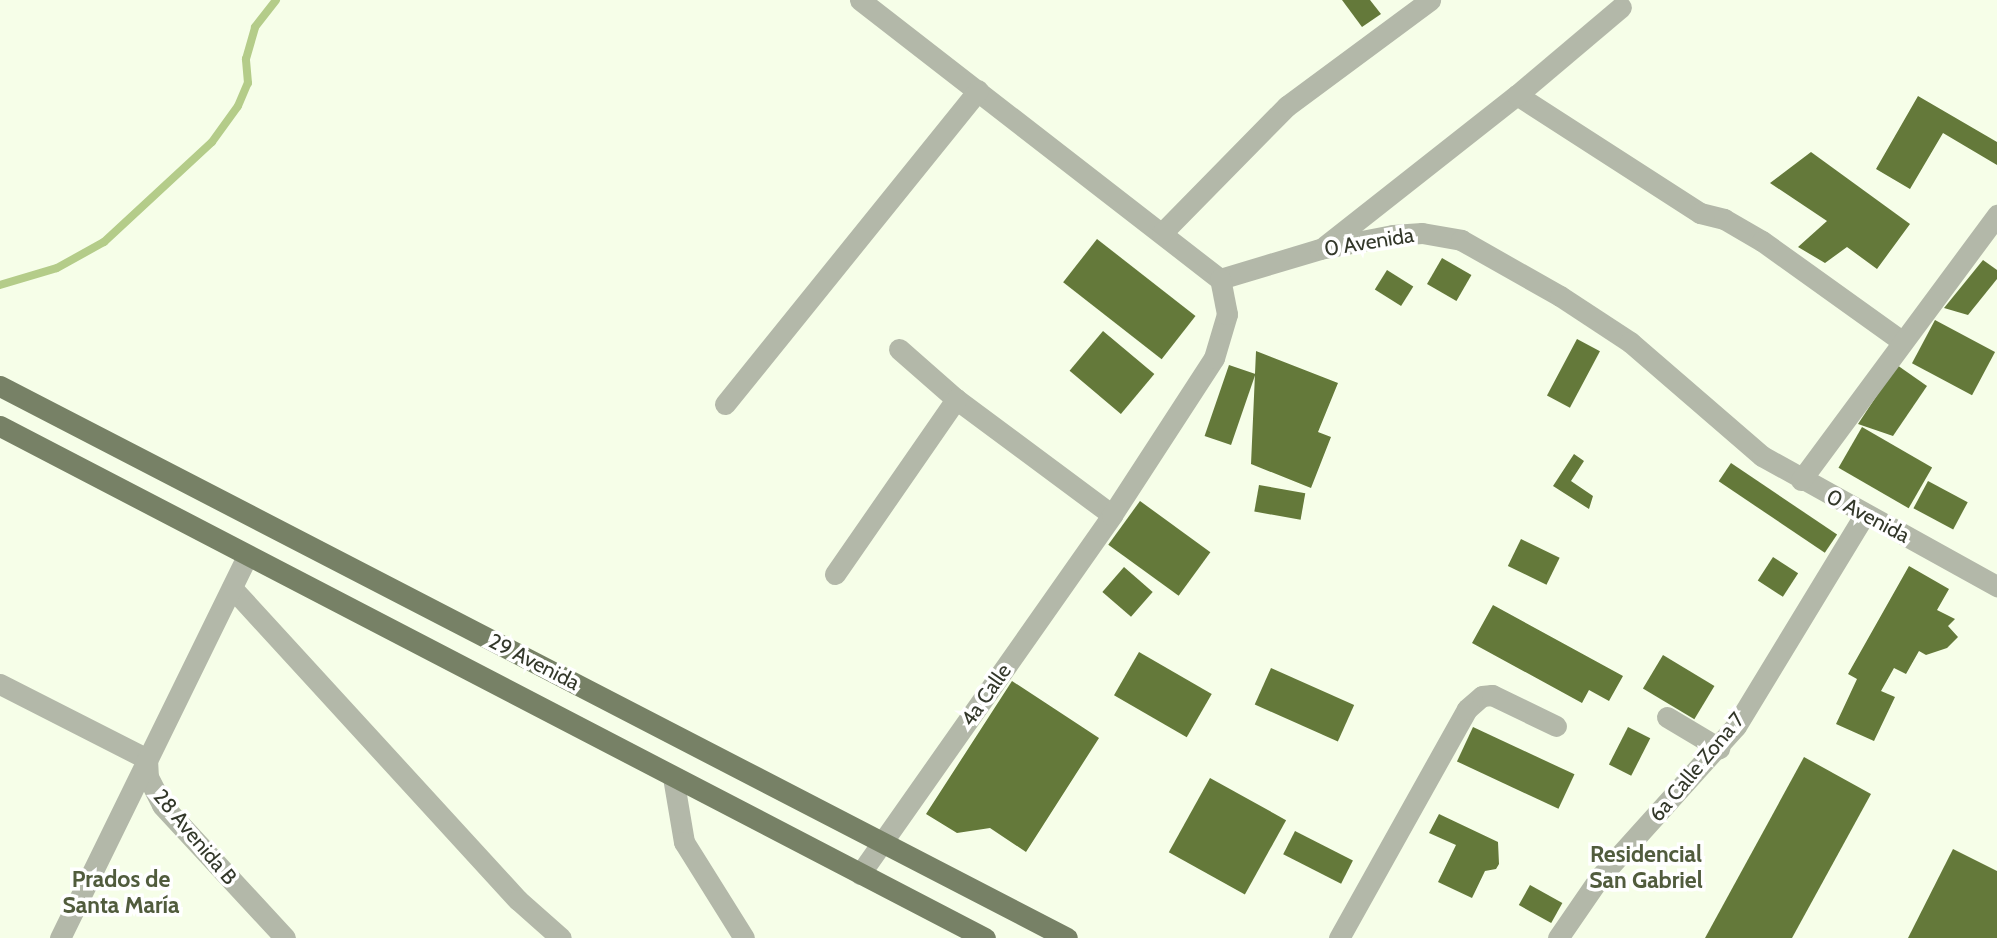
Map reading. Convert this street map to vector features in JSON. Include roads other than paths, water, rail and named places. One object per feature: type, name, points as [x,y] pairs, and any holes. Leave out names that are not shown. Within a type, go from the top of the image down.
[{"type":"main road","name":"29 Avenida","points":[[0,386],[1067,938]]},
{"type":"main road","name":"29 Avenida","points":[[0,426],[985,938]]},
{"type":"street","points":[[860,0],[1220,278]]},
{"type":"street","points":[[1162,233],[1287,106],[1430,0]]},
{"type":"street","points":[[1320,249],[1517,95],[1621,7]]},
{"type":"street","points":[[725,404],[978,90]]},
{"type":"street","points":[[1517,95],[1700,213],[1724,219],[1762,242],[1903,342]]},
{"type":"street","points":[[1801,480],[1997,215]]},
{"type":"street","name":"0 Avenida","points":[[1220,278],[1320,249],[1422,233],[1461,240],[1560,296],[1630,342],[1729,431],[1801,480],[1997,586]]},
{"type":"street","name":"4a Calle","points":[[860,874],[1112,515],[1214,358],[1227,314],[1220,278]]},
{"type":"street","points":[[899,349],[956,399],[1112,515]]},
{"type":"street","points":[[835,574],[956,399]]},
{"type":"street","name":"6a Calle Zona 7","points":[[1558,938],[1600,877],[1719,748],[1866,514]]},
{"type":"street","points":[[60,938],[247,556]]},
{"type":"street","points":[[232,588],[518,900],[561,938]]},
{"type":"street","points":[[0,684],[148,759]]},
{"type":"street","points":[[1339,938],[1467,709],[1482,696],[1492,695],[1556,726]]},
{"type":"street","points":[[1667,717],[1719,748]]},
{"type":"street","name":"28 Avenida B","points":[[148,759],[148,777],[162,805],[285,938]]},
{"type":"street","points":[[673,777],[684,842],[744,938]]},
{"type":"waterway","points":[[0,285],[57,268],[104,242],[212,142],[238,106],[248,83],[246,59],[255,27],[276,0]]},
{"type":"district","name":"Residencial San Gabriel","points":[[1646,867]]},
{"type":"district","name":"Prados de Santa María","points":[[121,892]]}]
